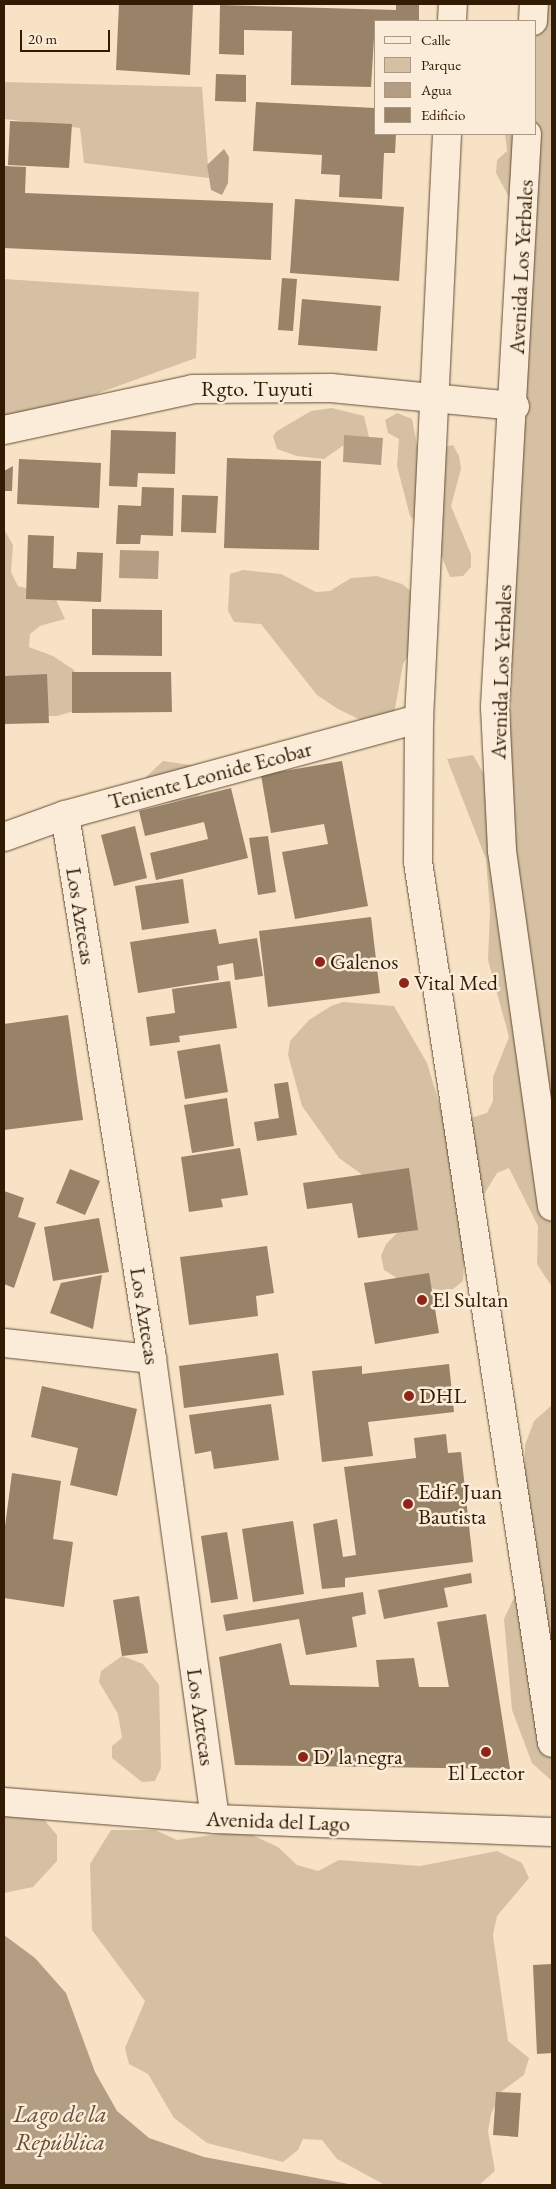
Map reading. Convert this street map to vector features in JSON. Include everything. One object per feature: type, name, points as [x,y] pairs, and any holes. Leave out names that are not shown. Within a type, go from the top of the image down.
[{"type":"street","points":[[452,20],[453,4]]},
{"type":"street","points":[[533,20],[534,4]]},
{"type":"street","points":[[447,135],[419,719],[418,862],[552,1744]]},
{"type":"street","name":"Avenida Los Yerbales","points":[[528,135],[515,406],[495,707],[502,851],[552,1206]]},
{"type":"street","name":"Rgto. Tuyuti","points":[[4,430],[193,389],[267,386],[434,396],[515,406]]},
{"type":"street","name":"Teniente Leonide Ecobar","points":[[4,836],[65,815],[419,719]]},
{"type":"street","name":"Los Aztecas","points":[[65,815],[152,1359],[215,1819]]},
{"type":"street","points":[[4,1344],[152,1359]]},
{"type":"street","name":"Avenida del Lago","points":[[4,1802],[215,1819],[552,1832]]},
{"type":"green space","points":[[532,4],[552,4],[552,1287],[537,1264],[538,1226],[509,1168],[497,1173],[483,1196],[465,1243],[463,1281],[453,1289],[440,1290],[405,1283],[384,1270],[381,1256],[386,1244],[413,1217],[411,1192],[368,1179],[339,1158],[302,1106],[288,1055],[290,1041],[309,1020],[331,1006],[343,1002],[394,1006],[427,1063],[441,1109],[449,1118],[461,1121],[487,1113],[493,1101],[493,1077],[509,1037],[488,960],[490,911],[486,859],[447,759],[473,755],[499,800],[521,206],[509,197],[496,173],[497,160],[507,151],[505,135],[536,135],[536,20],[532,20]]},
{"type":"green space","points":[[4,82],[202,87],[209,178],[84,163],[80,128],[5,119]]},
{"type":"green space","points":[[4,279],[199,292],[196,358],[4,427]]},
{"type":"green space","points":[[332,408],[364,416],[369,437],[344,445],[324,459],[297,456],[277,449],[273,436],[277,431],[311,411]]},
{"type":"green space","points":[[397,413],[412,419],[417,445],[428,451],[453,445],[459,456],[461,469],[451,506],[471,554],[471,567],[463,576],[450,577],[436,542],[410,516],[397,466],[399,439],[388,433],[385,420]]},
{"type":"green space","points":[[4,529],[13,545],[11,572],[18,586],[54,595],[65,619],[40,626],[30,634],[29,647],[53,656],[74,670],[80,684],[81,709],[57,716],[4,716]]},
{"type":"green space","points":[[243,570],[281,574],[316,592],[330,591],[351,578],[377,576],[402,584],[412,592],[417,642],[403,664],[394,714],[371,725],[338,709],[317,695],[261,624],[234,622],[228,611],[230,574]]},
{"type":"green space","points":[[163,761],[204,767],[209,785],[195,799],[157,804],[146,791],[146,777]]},
{"type":"green space","points":[[552,1405],[552,1781],[532,1763],[512,1710],[504,1619],[522,1581],[525,1445],[534,1421]]},
{"type":"green space","points":[[122,1656],[143,1664],[159,1685],[161,1768],[155,1781],[142,1782],[112,1758],[112,1746],[122,1738],[118,1714],[99,1682],[101,1671]]},
{"type":"green space","points":[[4,1803],[38,1813],[57,1835],[57,1861],[33,1887],[4,1893]]},
{"type":"green space","points":[[111,1830],[155,1830],[177,1840],[226,1833],[252,1835],[278,1847],[297,1865],[318,1871],[339,1860],[420,1866],[497,1851],[522,1863],[529,1878],[497,1916],[493,1935],[508,2041],[529,2058],[524,2075],[502,2091],[491,2114],[488,2131],[495,2171],[479,2185],[385,2185],[337,2159],[322,2140],[303,2139],[298,2150],[283,2162],[207,2143],[174,2118],[148,2074],[129,2064],[125,2048],[145,2001],[92,1930],[90,1864]]},
{"type":"water","points":[[224,149],[229,157],[228,183],[222,195],[211,190],[207,165]]},
{"type":"water","points":[[344,435],[383,438],[381,465],[343,462]]},
{"type":"water","points":[[120,550],[159,551],[158,579],[119,578]]},
{"type":"water","name":"Lago de la República","points":[[4,1935],[35,1958],[66,1993],[95,2072],[117,2111],[149,2138],[204,2157],[354,2185],[4,2185]]},
{"type":"building","points":[[119,4],[193,4],[190,75],[116,70]]},
{"type":"building","points":[[396,4],[419,4],[419,20],[374,20],[371,87],[291,85],[292,31],[244,30],[244,55],[219,54],[220,5],[396,10]]},
{"type":"building","points":[[216,74],[246,75],[246,102],[215,101]]},
{"type":"building","points":[[256,102],[374,108],[374,135],[396,135],[395,153],[384,153],[382,199],[339,197],[340,175],[321,174],[322,155],[253,151]]},
{"type":"building","points":[[10,121],[72,124],[69,168],[8,165]]},
{"type":"building","points":[[4,166],[26,167],[25,193],[273,203],[271,260],[4,248]]},
{"type":"building","points":[[295,199],[404,207],[399,281],[290,273]]},
{"type":"building","points":[[282,278],[297,279],[293,331],[278,330]]},
{"type":"building","points":[[302,299],[381,306],[377,351],[298,345]]},
{"type":"building","points":[[111,430],[176,432],[175,474],[138,473],[137,487],[109,486]]},
{"type":"building","points":[[227,458],[321,461],[319,550],[224,548]]},
{"type":"building","points":[[19,459],[101,463],[99,508],[17,504]]},
{"type":"building","points":[[13,466],[12,491],[4,491],[4,471]]},
{"type":"building","points":[[142,487],[174,488],[173,536],[141,535],[140,544],[116,544],[118,505],[141,506]]},
{"type":"building","points":[[182,495],[218,496],[216,533],[181,532]]},
{"type":"building","points":[[28,535],[54,536],[53,568],[76,569],[77,552],[103,553],[101,602],[26,599]]},
{"type":"building","points":[[92,609],[162,610],[162,656],[92,655]]},
{"type":"building","points":[[72,672],[171,672],[172,712],[72,713]]},
{"type":"building","points":[[47,674],[49,723],[4,724],[4,676]]},
{"type":"building","points":[[342,761],[368,906],[295,919],[282,852],[328,844],[324,824],[271,833],[261,775]]},
{"type":"building","points":[[231,788],[248,858],[156,880],[150,853],[208,839],[204,822],[145,836],[139,811]]},
{"type":"building","points":[[135,826],[147,878],[114,886],[101,835]]},
{"type":"building","points":[[268,836],[276,892],[258,895],[249,838]]},
{"type":"building","points":[[183,879],[189,923],[142,930],[135,886]]},
{"type":"building","name":"Galenos","points":[[371,917],[380,993],[268,1007],[259,931]]},
{"type":"building","points":[[216,929],[219,944],[257,938],[263,976],[235,980],[233,963],[217,966],[219,980],[138,993],[130,942]]},
{"type":"building","points":[[230,981],[237,1028],[179,1036],[180,1042],[150,1046],[146,1017],[175,1013],[172,989]]},
{"type":"building","points":[[68,1015],[83,1120],[4,1130],[4,1024]]},
{"type":"building","points":[[220,1044],[228,1092],[185,1099],[177,1051]]},
{"type":"building","points":[[288,1082],[297,1135],[257,1141],[254,1122],[279,1118],[274,1084]]},
{"type":"building","points":[[227,1098],[234,1146],[192,1153],[184,1105]]},
{"type":"building","points":[[240,1148],[248,1195],[221,1199],[223,1207],[189,1212],[181,1157]]},
{"type":"building","points":[[409,1168],[418,1230],[358,1238],[352,1203],[307,1209],[303,1183]]},
{"type":"building","points":[[70,1169],[100,1181],[85,1215],[56,1203]]},
{"type":"building","points":[[4,1191],[24,1198],[18,1217],[36,1223],[14,1288],[4,1284]]},
{"type":"building","points":[[99,1218],[109,1272],[53,1281],[44,1227]]},
{"type":"building","points":[[267,1246],[274,1293],[256,1296],[258,1316],[189,1325],[180,1257]]},
{"type":"building","points":[[429,1273],[439,1333],[375,1344],[364,1283]]},
{"type":"building","points":[[102,1275],[93,1329],[50,1313],[61,1283]]},
{"type":"building","points":[[278,1353],[284,1395],[184,1408],[179,1366]]},
{"type":"building","points":[[449,1364],[454,1412],[368,1422],[373,1456],[322,1462],[312,1371],[362,1366],[362,1374]]},
{"type":"building","points":[[42,1386],[137,1409],[117,1496],[70,1485],[78,1448],[31,1437]]},
{"type":"building","points":[[271,1404],[279,1460],[214,1469],[211,1451],[195,1454],[189,1415]]},
{"type":"building","name":"Edif. Juan Bautista","points":[[446,1434],[448,1453],[461,1452],[473,1562],[345,1578],[345,1587],[322,1589],[313,1524],[337,1519],[343,1557],[356,1555],[344,1467],[416,1458],[414,1438]]},
{"type":"building","points":[[12,1473],[61,1481],[53,1539],[73,1542],[64,1607],[4,1598],[4,1534]]},
{"type":"building","points":[[293,1521],[304,1594],[253,1602],[242,1529]]},
{"type":"building","points":[[227,1532],[238,1599],[211,1603],[201,1536]]},
{"type":"building","points":[[471,1573],[472,1583],[444,1588],[448,1607],[384,1619],[378,1590]]},
{"type":"building","points":[[363,1592],[366,1614],[352,1617],[357,1647],[306,1655],[299,1619],[226,1631],[223,1615]]},
{"type":"building","points":[[139,1596],[148,1653],[122,1656],[113,1600]]},
{"type":"building","points":[[486,1614],[510,1769],[235,1765],[219,1657],[281,1643],[290,1685],[379,1687],[376,1660],[414,1658],[419,1687],[449,1687],[437,1622]]},
{"type":"building","points":[[552,1964],[552,2053],[537,2054],[533,1965]]},
{"type":"building","points":[[496,2092],[521,2093],[518,2137],[493,2135]]},
{"type":"place","name":"Galenos","points":[[320,962]]},
{"type":"place","name":"Vital Med","points":[[404,983]]},
{"type":"place","name":"El Sultan","points":[[422,1300]]},
{"type":"place","name":"DHL","points":[[409,1396]]},
{"type":"place","name":"Edif. Juan Bautista","points":[[408,1504]]},
{"type":"place","name":"El Lector","points":[[486,1752]]},
{"type":"place","name":"D' la negra","points":[[303,1757]]}]
